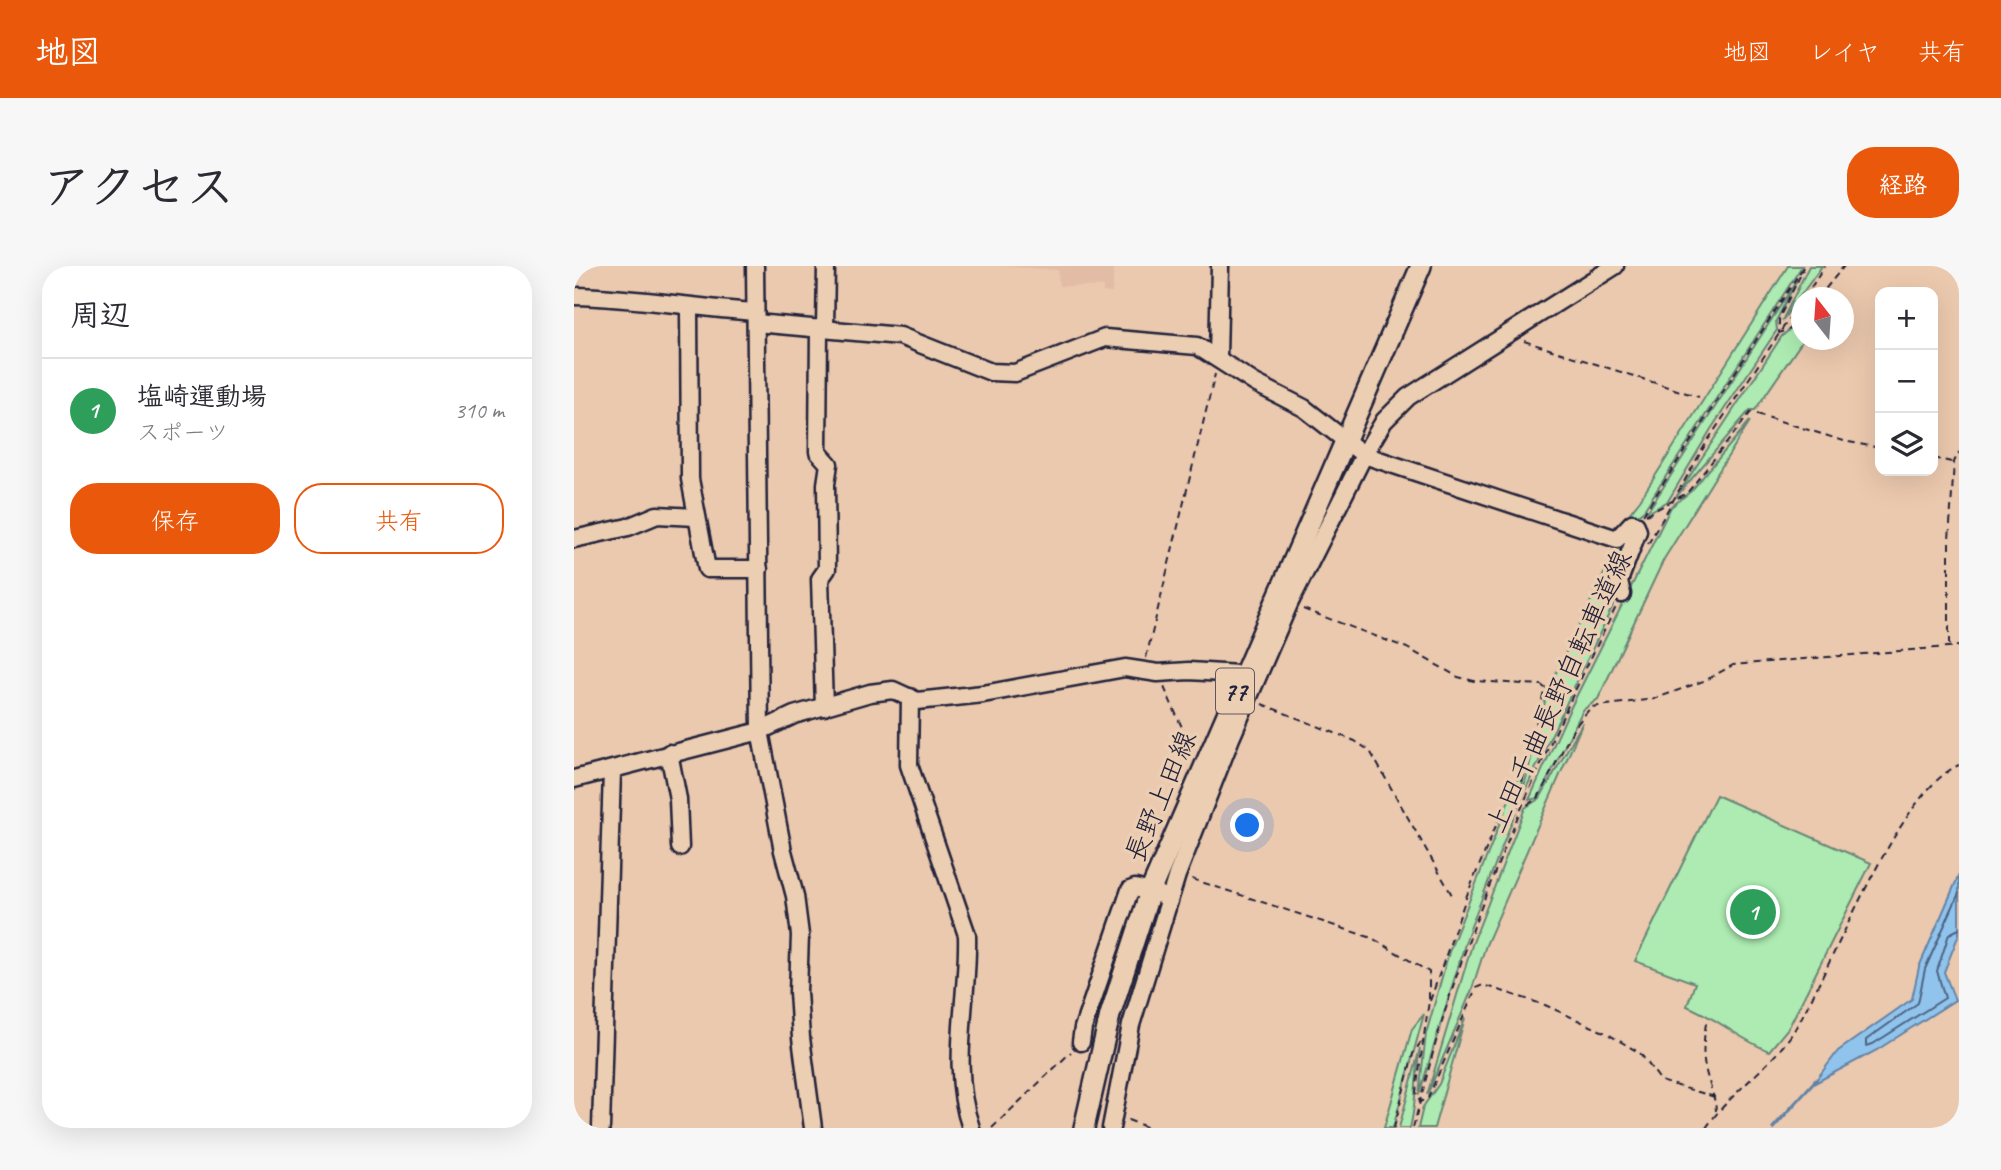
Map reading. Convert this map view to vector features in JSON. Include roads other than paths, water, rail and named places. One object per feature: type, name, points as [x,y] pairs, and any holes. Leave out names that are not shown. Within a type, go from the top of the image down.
[{"type":"main road","name":"長野上田線","points":[[1084,1128],[1110,1015],[1150,892],[1252,674],[1345,441],[1421,266]]},
{"type":"street","points":[[755,266],[760,731],[783,851],[795,896],[800,935],[798,992],[801,1038],[813,1128]]},
{"type":"street","points":[[824,707],[820,579],[827,569],[826,484],[829,464],[818,452],[826,266]]},
{"type":"street","points":[[1218,357],[1220,266]]},
{"type":"street","points":[[1112,1123],[1131,1025],[1205,774],[1248,699],[1252,674],[1364,455],[1384,421],[1408,397],[1503,334],[1615,266]]},
{"type":"street","points":[[574,296],[636,297],[756,318],[900,337],[991,372],[1015,373],[1105,338],[1197,346],[1218,357],[1240,374],[1304,408],[1364,455],[1617,539],[1632,523],[1636,525],[1638,531],[1619,582],[1622,594]]},
{"type":"street","points":[[690,307],[690,479],[696,517],[703,538],[706,569],[759,569]]},
{"type":"street","points":[[574,539],[628,527],[657,516],[696,517]]},
{"type":"street","points":[[574,779],[760,731],[794,715],[870,693],[893,690],[917,701],[984,694],[1125,668],[1252,674]]},
{"type":"street","points":[[910,697],[909,765],[967,935],[968,964],[961,1062],[964,1109],[971,1128]]},
{"type":"street","points":[[669,753],[678,799],[680,847]]},
{"type":"street","points":[[601,1128],[612,771]]},
{"type":"street","points":[[1081,1042],[1130,890],[1170,898]]},
{"type":"water","points":[[1959,875],[1959,934],[1944,972],[1955,1000],[1877,1050],[1813,1084],[1838,1051],[1912,999],[1919,967]]},
{"type":"waterway","points":[[1773,1128],[1816,1080]]},
{"type":"place","name":"塩崎運動場","points":[[1753,912]]}]
